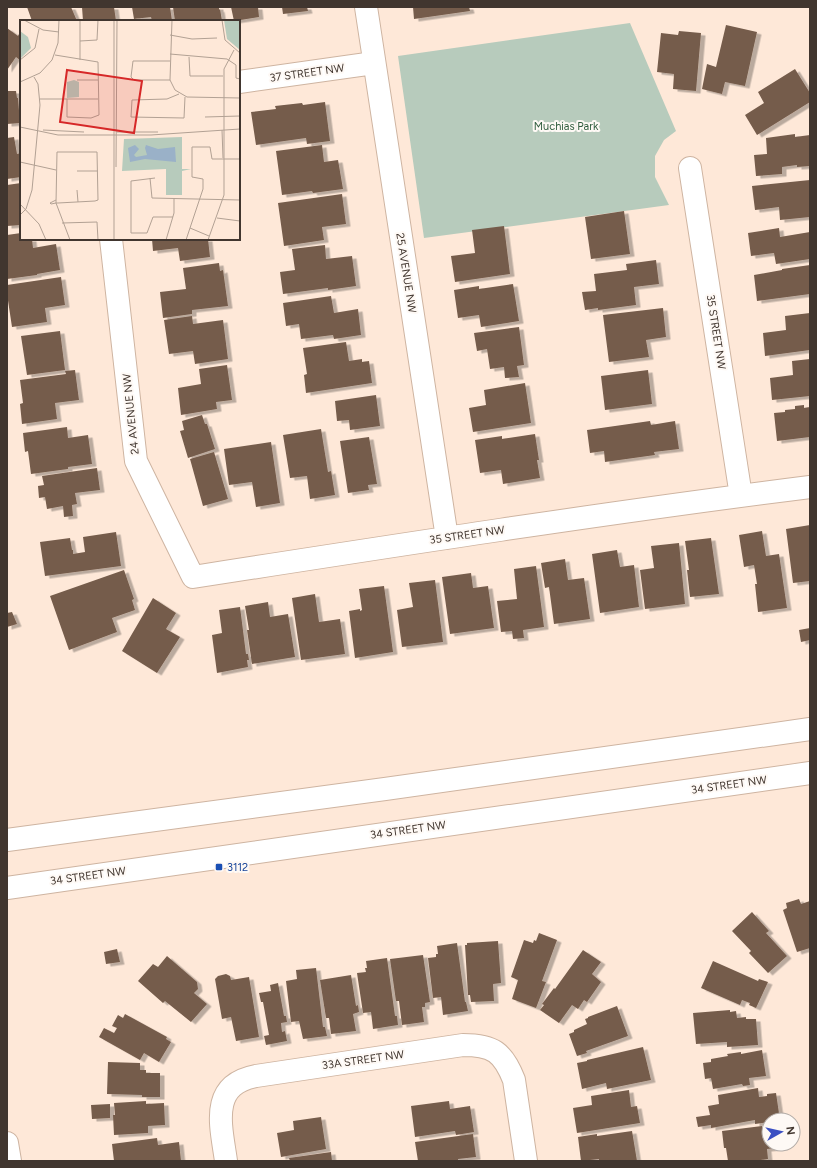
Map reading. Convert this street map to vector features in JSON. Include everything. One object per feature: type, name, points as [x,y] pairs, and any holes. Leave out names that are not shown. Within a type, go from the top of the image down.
[{"type":"street","name":"25 AVENUE NW","points":[[366,7],[447,538]]},
{"type":"street","name":"37 STREET NW","points":[[240,82],[374,63]]},
{"type":"street","name":"35 STREET NW","points":[[690,168],[741,496]]},
{"type":"street","name":"24 AVENUE NW","points":[[111,240],[136,461],[193,577]]},
{"type":"street","name":"35 STREET NW","points":[[193,577],[447,538],[810,487]]},
{"type":"street","points":[[7,840],[385,789],[810,729]]},
{"type":"street","name":"34 STREET NW","points":[[7,888],[810,773]]},
{"type":"street","name":"33A STREET NW","points":[[226,1161],[220,1124],[221,1110],[223,1101],[230,1088],[239,1081],[256,1076],[463,1046],[479,1045],[498,1053],[510,1069],[514,1080],[526,1161]]},
{"type":"street","points":[[7,1143],[10,1161]]},
{"type":"green space","name":"Muchias Park","points":[[630,23],[676,131],[664,140],[655,156],[655,177],[669,205],[424,238],[398,56]]},
{"type":"building","points":[[27,7],[71,7],[77,20],[49,19],[32,20]]},
{"type":"building","points":[[82,7],[114,7],[116,20],[83,20]]},
{"type":"building","points":[[132,7],[170,7],[172,20],[152,20],[151,17],[134,19]]},
{"type":"building","points":[[173,7],[219,7],[222,20],[192,19],[175,20]]},
{"type":"building","points":[[231,7],[258,7],[259,17],[234,20]]},
{"type":"building","points":[[282,7],[307,7],[308,11],[283,14]]},
{"type":"building","points":[[413,7],[469,7],[470,11],[414,19]]},
{"type":"building","points":[[726,25],[757,32],[745,86],[725,82],[722,94],[702,89],[707,64],[716,67]]},
{"type":"building","points":[[7,28],[18,36],[19,34],[20,35],[20,60],[16,57],[7,70]]},
{"type":"building","points":[[679,31],[701,33],[696,91],[673,89],[674,74],[657,72],[661,33],[678,35]]},
{"type":"building","points":[[795,69],[810,93],[810,102],[757,135],[745,115],[764,103],[758,92]]},
{"type":"building","points":[[7,91],[16,91],[20,123],[7,124]]},
{"type":"building","points":[[325,102],[330,141],[307,144],[306,138],[256,145],[251,112],[276,109],[275,106],[302,103],[303,105]]},
{"type":"building","points":[[795,134],[795,137],[810,135],[810,166],[797,167],[797,165],[782,167],[782,174],[756,176],[754,155],[767,154],[766,138]]},
{"type":"building","points":[[14,137],[17,154],[20,153],[20,177],[7,179],[7,138]]},
{"type":"building","points":[[322,145],[324,162],[338,160],[343,189],[282,195],[276,151]]},
{"type":"building","points":[[810,180],[810,217],[780,220],[779,207],[755,210],[752,186]]},
{"type":"building","points":[[20,183],[20,225],[7,226],[7,185]]},
{"type":"building","points":[[342,194],[346,224],[322,227],[324,240],[284,246],[278,203]]},
{"type":"building","points":[[624,211],[630,254],[591,259],[585,217]]},
{"type":"building","points":[[504,226],[510,274],[455,282],[451,256],[475,253],[472,230]]},
{"type":"building","points":[[779,228],[780,237],[810,232],[810,259],[776,264],[774,253],[751,256],[748,233]]},
{"type":"building","points":[[20,233],[20,240],[32,240],[33,248],[56,244],[60,270],[7,279],[7,235]]},
{"type":"building","points":[[152,240],[208,240],[210,257],[180,261],[178,248],[153,251]]},
{"type":"building","points":[[325,245],[326,259],[352,256],[356,286],[283,294],[280,272],[295,270],[292,249]]},
{"type":"building","points":[[656,260],[659,284],[634,287],[636,305],[598,310],[598,308],[585,310],[582,292],[596,291],[594,274],[627,270],[626,264]]},
{"type":"building","points":[[219,263],[220,271],[223,270],[228,306],[192,310],[192,314],[163,318],[160,292],[186,289],[183,268]]},
{"type":"building","points":[[810,265],[810,294],[757,301],[754,275]]},
{"type":"building","points":[[61,277],[65,305],[45,308],[47,322],[12,327],[7,285]]},
{"type":"building","points":[[513,284],[519,321],[481,327],[479,315],[458,318],[454,290],[479,286],[479,289]]},
{"type":"building","points":[[331,296],[334,313],[358,309],[361,335],[334,339],[333,335],[301,339],[299,324],[286,326],[283,303]]},
{"type":"building","points":[[663,308],[666,337],[646,340],[649,357],[609,362],[603,315]]},
{"type":"building","points":[[810,313],[810,350],[765,356],[763,333],[786,330],[785,316]]},
{"type":"building","points":[[192,316],[193,324],[223,320],[228,359],[195,364],[193,351],[169,354],[164,320]]},
{"type":"building","points":[[519,327],[524,365],[517,366],[519,377],[505,378],[504,367],[490,369],[487,349],[477,351],[474,333]]},
{"type":"building","points":[[60,331],[65,370],[27,375],[21,336]]},
{"type":"building","points":[[346,342],[349,361],[362,359],[362,362],[369,361],[372,383],[306,393],[304,375],[307,374],[303,348]]},
{"type":"building","points":[[810,359],[810,396],[772,400],[770,378],[793,375],[792,361]]},
{"type":"building","points":[[227,365],[232,400],[216,402],[217,409],[181,415],[178,388],[201,384],[199,369]]},
{"type":"building","points":[[75,370],[79,400],[55,403],[57,419],[22,424],[20,404],[23,403],[20,380],[66,374],[65,371]]},
{"type":"building","points":[[648,370],[652,404],[605,410],[601,376]]},
{"type":"building","points":[[525,383],[531,423],[473,432],[469,408],[486,405],[484,390]]},
{"type":"building","points":[[376,395],[380,426],[350,430],[349,420],[337,421],[335,401]]},
{"type":"building","points":[[804,405],[804,408],[810,407],[810,437],[777,441],[774,413],[785,412],[785,410],[795,409],[795,406]]},
{"type":"building","points":[[202,415],[205,424],[207,424],[215,449],[188,458],[180,431],[184,430],[182,421]]},
{"type":"building","points":[[650,421],[651,425],[675,421],[679,449],[654,452],[655,455],[605,462],[604,451],[590,453],[587,430]]},
{"type":"building","points":[[67,427],[68,438],[88,435],[92,464],[31,474],[28,451],[25,452],[23,433]]},
{"type":"building","points":[[321,429],[328,472],[331,471],[335,495],[310,499],[307,476],[290,478],[283,435]]},
{"type":"building","points":[[535,434],[540,478],[503,484],[501,470],[480,473],[475,440],[502,436],[502,439]]},
{"type":"building","points":[[369,437],[377,484],[368,485],[369,490],[348,493],[340,441]]},
{"type":"building","points":[[271,442],[280,503],[256,507],[252,482],[229,485],[224,449]]},
{"type":"building","points":[[214,452],[228,499],[203,506],[190,459]]},
{"type":"building","points":[[97,468],[100,490],[75,493],[77,504],[72,505],[73,516],[64,517],[63,506],[47,509],[45,497],[39,498],[38,486],[44,485],[42,476]]},
{"type":"building","points":[[810,525],[810,581],[793,583],[786,529]]},
{"type":"building","points":[[762,531],[766,556],[779,554],[787,608],[758,612],[755,584],[757,584],[754,565],[744,567],[739,535]]},
{"type":"building","points":[[116,532],[121,566],[45,576],[40,542],[70,538],[73,554],[85,552],[83,537]]},
{"type":"building","points":[[711,538],[719,594],[690,597],[687,570],[689,570],[685,541]]},
{"type":"building","points":[[679,543],[685,604],[645,609],[640,570],[654,568],[651,546]]},
{"type":"building","points":[[617,550],[620,567],[634,565],[639,607],[600,613],[592,554]]},
{"type":"building","points":[[565,559],[568,580],[584,578],[590,619],[554,624],[549,587],[545,588],[541,563]]},
{"type":"building","points":[[536,566],[544,627],[523,630],[524,638],[513,639],[512,631],[501,632],[497,601],[517,599],[514,569]]},
{"type":"building","points":[[124,570],[134,599],[132,600],[135,610],[112,618],[117,632],[69,650],[50,596]]},
{"type":"building","points":[[471,573],[473,588],[488,586],[494,628],[450,634],[442,577]]},
{"type":"building","points":[[435,580],[443,642],[402,647],[397,610],[413,607],[409,583]]},
{"type":"building","points":[[384,586],[393,652],[355,658],[349,611],[362,610],[359,589]]},
{"type":"building","points":[[315,594],[319,622],[340,619],[345,654],[301,660],[292,598]]},
{"type":"building","points":[[153,598],[176,613],[166,629],[180,637],[157,673],[122,651]]},
{"type":"building","points":[[268,602],[270,617],[288,614],[295,657],[252,664],[245,606]]},
{"type":"building","points":[[240,607],[246,654],[248,654],[249,660],[247,660],[248,667],[217,673],[212,635],[222,633],[219,610]]},
{"type":"building","points":[[12,612],[17,624],[7,627],[7,613]]},
{"type":"building","points":[[810,628],[810,640],[801,642],[799,630]]},
{"type":"building","points":[[799,899],[801,904],[810,901],[810,948],[797,952],[783,910],[787,908],[786,903]]},
{"type":"building","points":[[752,912],[769,931],[766,933],[787,956],[768,973],[749,953],[751,951],[732,931]]},
{"type":"building","points":[[539,933],[557,940],[542,981],[546,982],[536,1008],[512,999],[518,980],[511,977],[524,940],[533,943],[534,940],[536,941]]},
{"type":"building","points":[[498,941],[501,983],[493,984],[494,1001],[471,1002],[470,995],[468,995],[465,945],[467,945],[467,943]]},
{"type":"building","points":[[457,943],[465,1002],[468,1011],[443,1015],[441,997],[433,998],[428,958],[436,957],[436,954],[438,954],[437,946]]},
{"type":"building","points":[[117,949],[120,962],[106,964],[104,952]]},
{"type":"building","points":[[583,950],[601,962],[592,974],[601,982],[587,1002],[584,1000],[578,1009],[572,1005],[559,1023],[540,1010],[544,1005],[542,1004],[554,988],[555,989]]},
{"type":"building","points":[[423,955],[430,1002],[425,1003],[425,1007],[422,1007],[424,1022],[402,1025],[399,1001],[396,1001],[390,959]]},
{"type":"building","points":[[167,956],[197,982],[198,989],[194,993],[207,1004],[191,1022],[165,1001],[163,1003],[138,981],[153,964],[158,967]]},
{"type":"building","points":[[387,958],[395,1016],[397,1016],[398,1025],[373,1029],[371,1012],[363,1013],[357,973],[366,972],[366,961]]},
{"type":"building","points":[[713,961],[758,981],[759,979],[768,982],[756,1008],[749,1005],[750,1003],[742,1000],[740,1005],[701,988]]},
{"type":"building","points":[[316,968],[323,1027],[325,1027],[327,1036],[303,1039],[299,1021],[291,1022],[286,981],[297,979],[296,970]]},
{"type":"building","points":[[226,974],[230,976],[231,980],[249,977],[259,1037],[236,1041],[231,1017],[222,1019],[215,979],[218,976]]},
{"type":"building","points":[[351,975],[356,1006],[358,1005],[359,1012],[353,1014],[356,1031],[331,1034],[329,1018],[326,1018],[320,980]]},
{"type":"building","points":[[278,983],[284,1016],[286,1016],[287,1022],[281,1023],[282,1032],[285,1031],[287,1041],[266,1045],[264,1036],[269,1035],[263,1002],[261,1002],[259,993],[271,991],[270,985]]},
{"type":"building","points":[[617,1006],[628,1036],[586,1051],[587,1053],[577,1056],[569,1034],[587,1024],[585,1019],[588,1017]]},
{"type":"building","points":[[730,1010],[730,1012],[736,1011],[737,1018],[746,1017],[746,1019],[756,1019],[758,1045],[727,1047],[727,1042],[696,1044],[693,1013]]},
{"type":"building","points":[[125,1014],[167,1037],[166,1039],[171,1042],[159,1062],[144,1053],[140,1060],[99,1037],[104,1028],[114,1033],[117,1028],[112,1026],[118,1015],[123,1018]]},
{"type":"building","points":[[643,1047],[651,1080],[607,1089],[606,1083],[582,1089],[577,1063]]},
{"type":"building","points":[[762,1050],[766,1076],[749,1078],[750,1085],[743,1086],[742,1084],[713,1089],[711,1078],[705,1079],[703,1063],[711,1062],[711,1059],[728,1056],[727,1054],[741,1052],[741,1054]]},
{"type":"building","points":[[108,1062],[140,1063],[140,1070],[146,1070],[146,1073],[160,1073],[160,1097],[107,1094]]},
{"type":"building","points":[[758,1088],[759,1097],[776,1093],[779,1112],[761,1112],[761,1123],[755,1124],[755,1120],[711,1128],[711,1125],[698,1127],[696,1117],[710,1115],[708,1106],[719,1104],[718,1095]]},
{"type":"building","points":[[629,1090],[631,1107],[637,1106],[640,1123],[577,1133],[573,1108],[592,1105],[591,1096]]},
{"type":"building","points":[[146,1101],[146,1104],[164,1103],[165,1125],[148,1126],[148,1133],[114,1135],[114,1103]]},
{"type":"building","points":[[449,1101],[450,1109],[470,1106],[474,1132],[456,1135],[455,1131],[415,1137],[411,1106]]},
{"type":"building","points":[[110,1104],[110,1118],[92,1119],[91,1105]]},
{"type":"building","points":[[321,1117],[326,1149],[281,1157],[277,1133],[294,1130],[293,1121]]},
{"type":"building","points":[[761,1126],[761,1152],[767,1152],[768,1159],[754,1161],[728,1161],[726,1148],[724,1148],[722,1131]]},
{"type":"building","points":[[632,1131],[637,1161],[599,1161],[599,1159],[581,1161],[578,1137]]},
{"type":"building","points":[[473,1134],[476,1157],[458,1159],[458,1161],[418,1161],[415,1142]]},
{"type":"building","points":[[157,1138],[158,1145],[179,1142],[181,1161],[114,1161],[112,1144]]},
{"type":"building","points":[[331,1152],[332,1161],[290,1161],[289,1158]]},
{"type":"place","name":"3112","points":[[219,867]]}]
